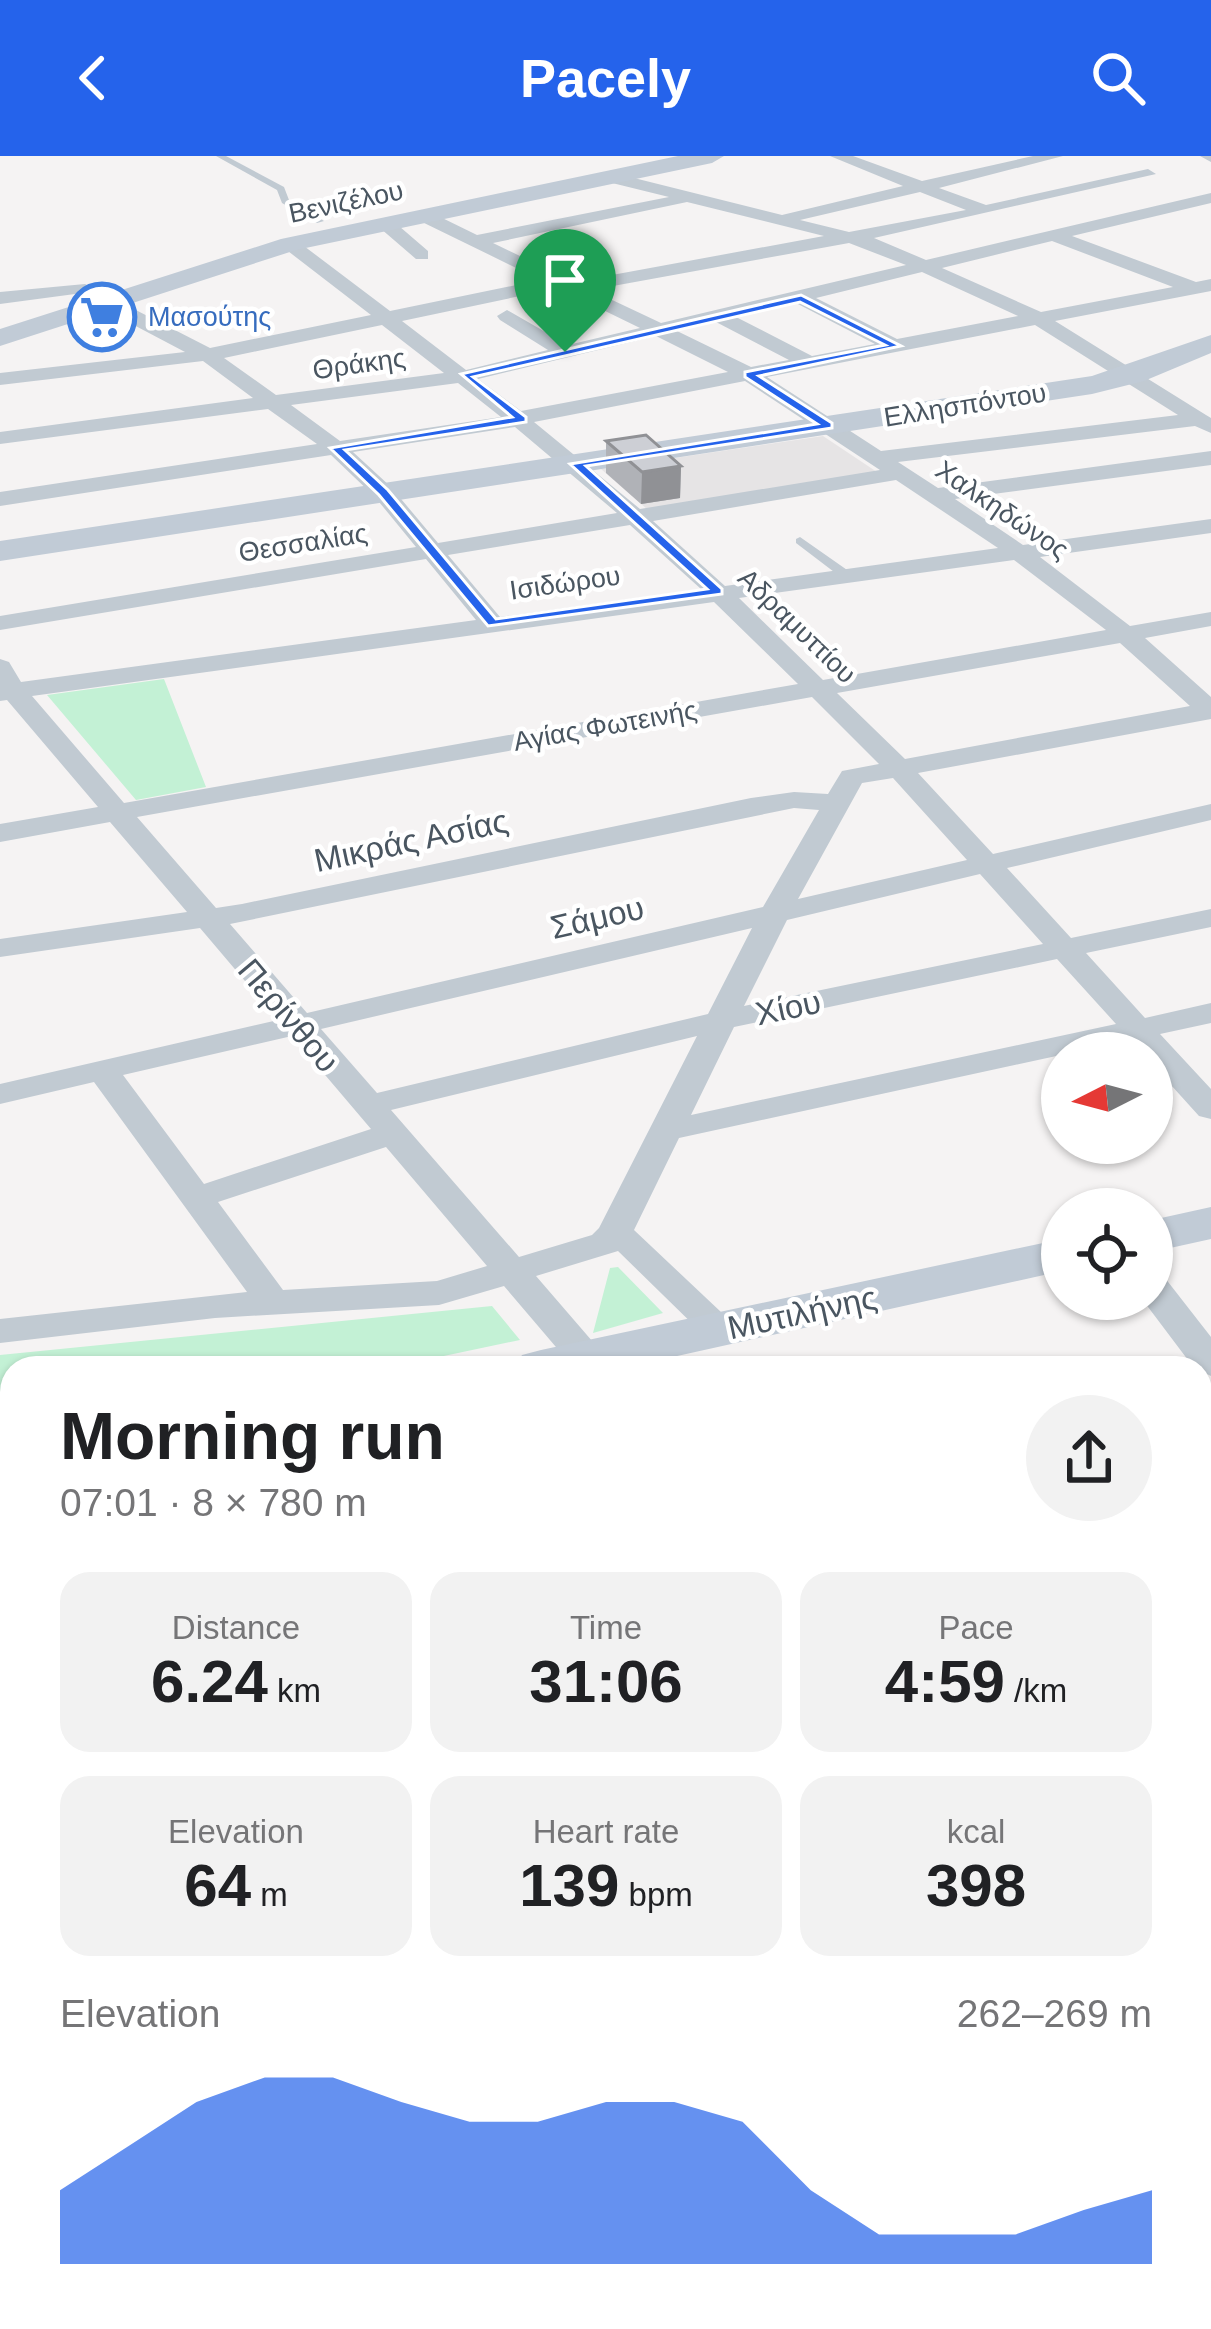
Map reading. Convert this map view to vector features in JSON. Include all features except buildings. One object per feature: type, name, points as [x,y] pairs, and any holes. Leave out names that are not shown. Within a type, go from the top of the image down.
[{"type":"street","name":"Βενιζέλου","points":[[0,338],[290,244],[712,156]]},
{"type":"street","points":[[838,156],[1206,289]]},
{"type":"street","points":[[781,219],[1055,156]]},
{"type":"street","points":[[1112,162],[1169,181]]},
{"type":"street","points":[[0,379],[207,355],[565,285],[986,211],[1148,174]]},
{"type":"street","points":[[610,177],[848,236],[928,267],[1036,317],[1206,423]]},
{"type":"street","points":[[1190,188],[1211,196]]},
{"type":"street","name":"Θράκης","points":[[0,438],[465,376],[1211,196]]},
{"type":"street","points":[[474,241],[689,198]]},
{"type":"street","name":"Χαλκηδώνος","points":[[424,216],[749,374],[1017,551],[1128,633],[1211,710]]},
{"type":"street","points":[[386,224],[422,255]]},
{"type":"street","name":"Αδραμυττίου","points":[[290,244],[576,464],[820,688],[898,766],[1211,1109]]},
{"type":"street","points":[[2,295],[70,286],[110,301],[207,355],[336,448],[383,492],[493,623]]},
{"type":"street","points":[[0,500],[521,419],[1036,317],[1206,289]]},
{"type":"street","points":[[801,298],[895,346]]},
{"type":"street","points":[[507,316],[565,352]]},
{"type":"street","points":[[721,316],[810,363]]},
{"type":"street","name":"Ελλησπόντου","points":[[0,550],[828,426],[1134,375],[1211,343]]},
{"type":"street","points":[[876,458],[1206,423]]},
{"type":"street","points":[[935,495],[1211,458]]},
{"type":"street","name":"Θεσσαλίας","points":[[0,623],[900,473]]},
{"type":"street","name":"Ισιδώρου","points":[[5,684],[1211,526]]},
{"type":"street","name":"Αγίας Φωτεινής","points":[[0,833],[1211,619]]},
{"type":"street","name":"Περίνθου","points":[[5,684],[512,1274],[560,1356]]},
{"type":"street","points":[[0,1331],[134,1313],[439,1293],[604,1243],[614,1234],[776,913],[856,774],[1211,710]]},
{"type":"street","name":"Μικράς Ασίας","points":[[0,948],[208,919],[751,806],[801,800],[836,803]]},
{"type":"street","name":"Σάμου","points":[[0,1094],[1211,812]]},
{"type":"street","name":"Χίου","points":[[366,1106],[723,1021],[1211,918]]},
{"type":"street","points":[[668,1130],[1211,1012]]},
{"type":"street","points":[[102,1070],[273,1302]]},
{"type":"street","points":[[196,1198],[390,1134]]},
{"type":"street","points":[[1173,1231],[1211,1223]]},
{"type":"street","points":[[614,1234],[632,1244],[720,1329]]},
{"type":"street","name":"Μυτιλήνης","points":[[596,1356],[1041,1260]]},
{"type":"street","points":[[1173,1314],[1205,1356]]},
{"type":"lane","points":[[220,156],[281,189],[285,201],[320,221]]},
{"type":"lane","points":[[800,541],[845,575]]},
{"type":"shaded area","points":[[823,436],[877,472],[648,510],[601,469]]},
{"type":"green space","points":[[164,679],[206,787],[136,800],[47,695]]},
{"type":"green space","points":[[618,1267],[663,1313],[593,1333],[610,1268]]},
{"type":"green space","points":[[492,1306],[520,1340],[444,1356],[0,1355]]},
{"type":"place","name":"Μασούτης","points":[[102,317]]},
{"type":"route","points":[[801,298],[895,346],[749,374],[828,426],[576,464],[717,592],[493,623],[383,492],[336,448],[522,419],[465,376],[565,352],[801,298]]}]
